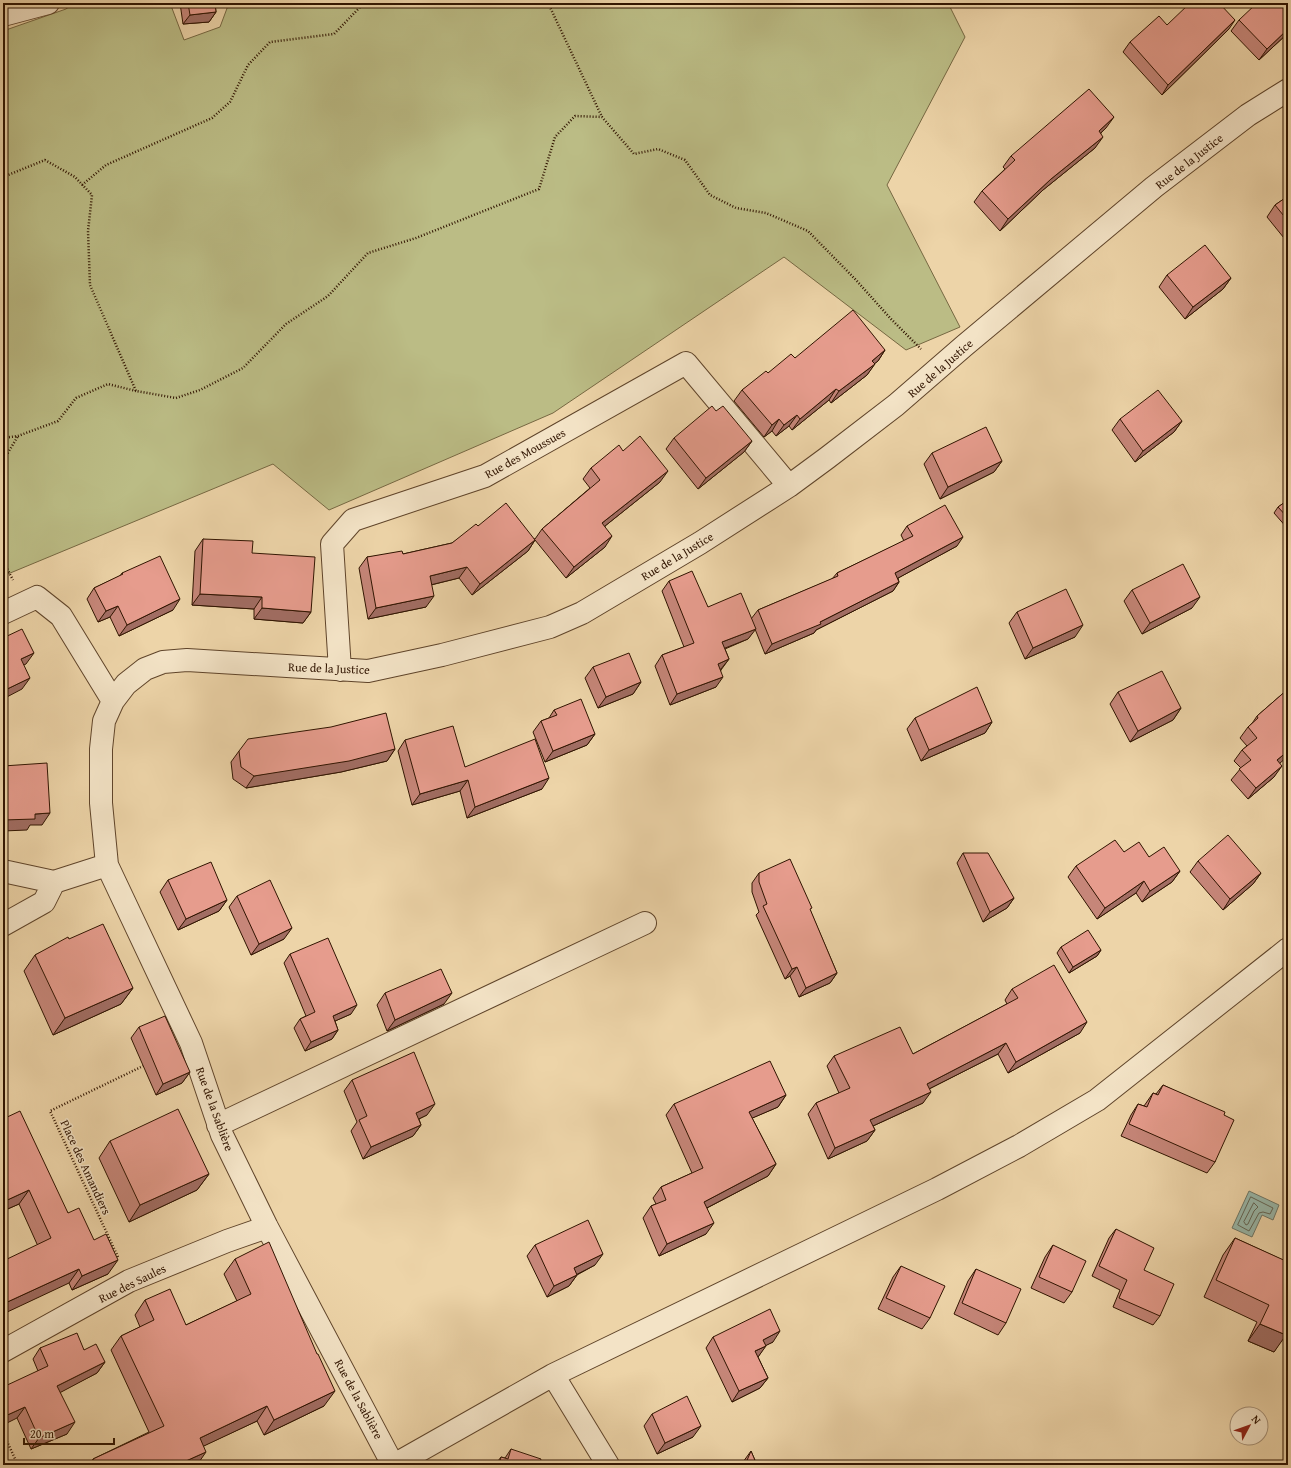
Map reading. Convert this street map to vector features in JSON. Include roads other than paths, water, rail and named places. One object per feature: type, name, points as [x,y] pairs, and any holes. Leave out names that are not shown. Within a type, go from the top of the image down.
[{"type":"street","points":[[3,15],[48,3]]},
{"type":"street","name":"Rue de la Justice","points":[[107,865],[101,803],[101,749],[104,721],[113,701],[126,684],[145,669],[163,662],[187,660],[368,671],[442,655],[550,627],[582,613],[700,543],[789,486],[896,405],[1154,187],[1248,115],[1288,90]]},
{"type":"street","name":"Rue des Moussues","points":[[340,670],[332,544],[353,520],[485,476],[686,363],[789,486]]},
{"type":"street","points":[[3,613],[37,597],[61,616],[113,701]]},
{"type":"street","points":[[3,871],[54,882],[107,865]]},
{"type":"street","name":"Rue de la Sablière","points":[[107,865],[191,1043],[218,1125],[267,1227],[394,1465]]},
{"type":"street","points":[[3,926],[44,902],[54,882]]},
{"type":"street","points":[[218,1125],[645,923]]},
{"type":"street","points":[[394,1465],[553,1375],[936,1189],[1019,1146],[1097,1100],[1288,949]]},
{"type":"street","name":"Rue des Saules","points":[[3,1351],[129,1281],[227,1241],[267,1227]]},
{"type":"street","points":[[553,1375],[608,1465]]},
{"type":"water","points":[[1249,1191],[1279,1205],[1273,1220],[1262,1215],[1252,1237],[1232,1228]]}]
